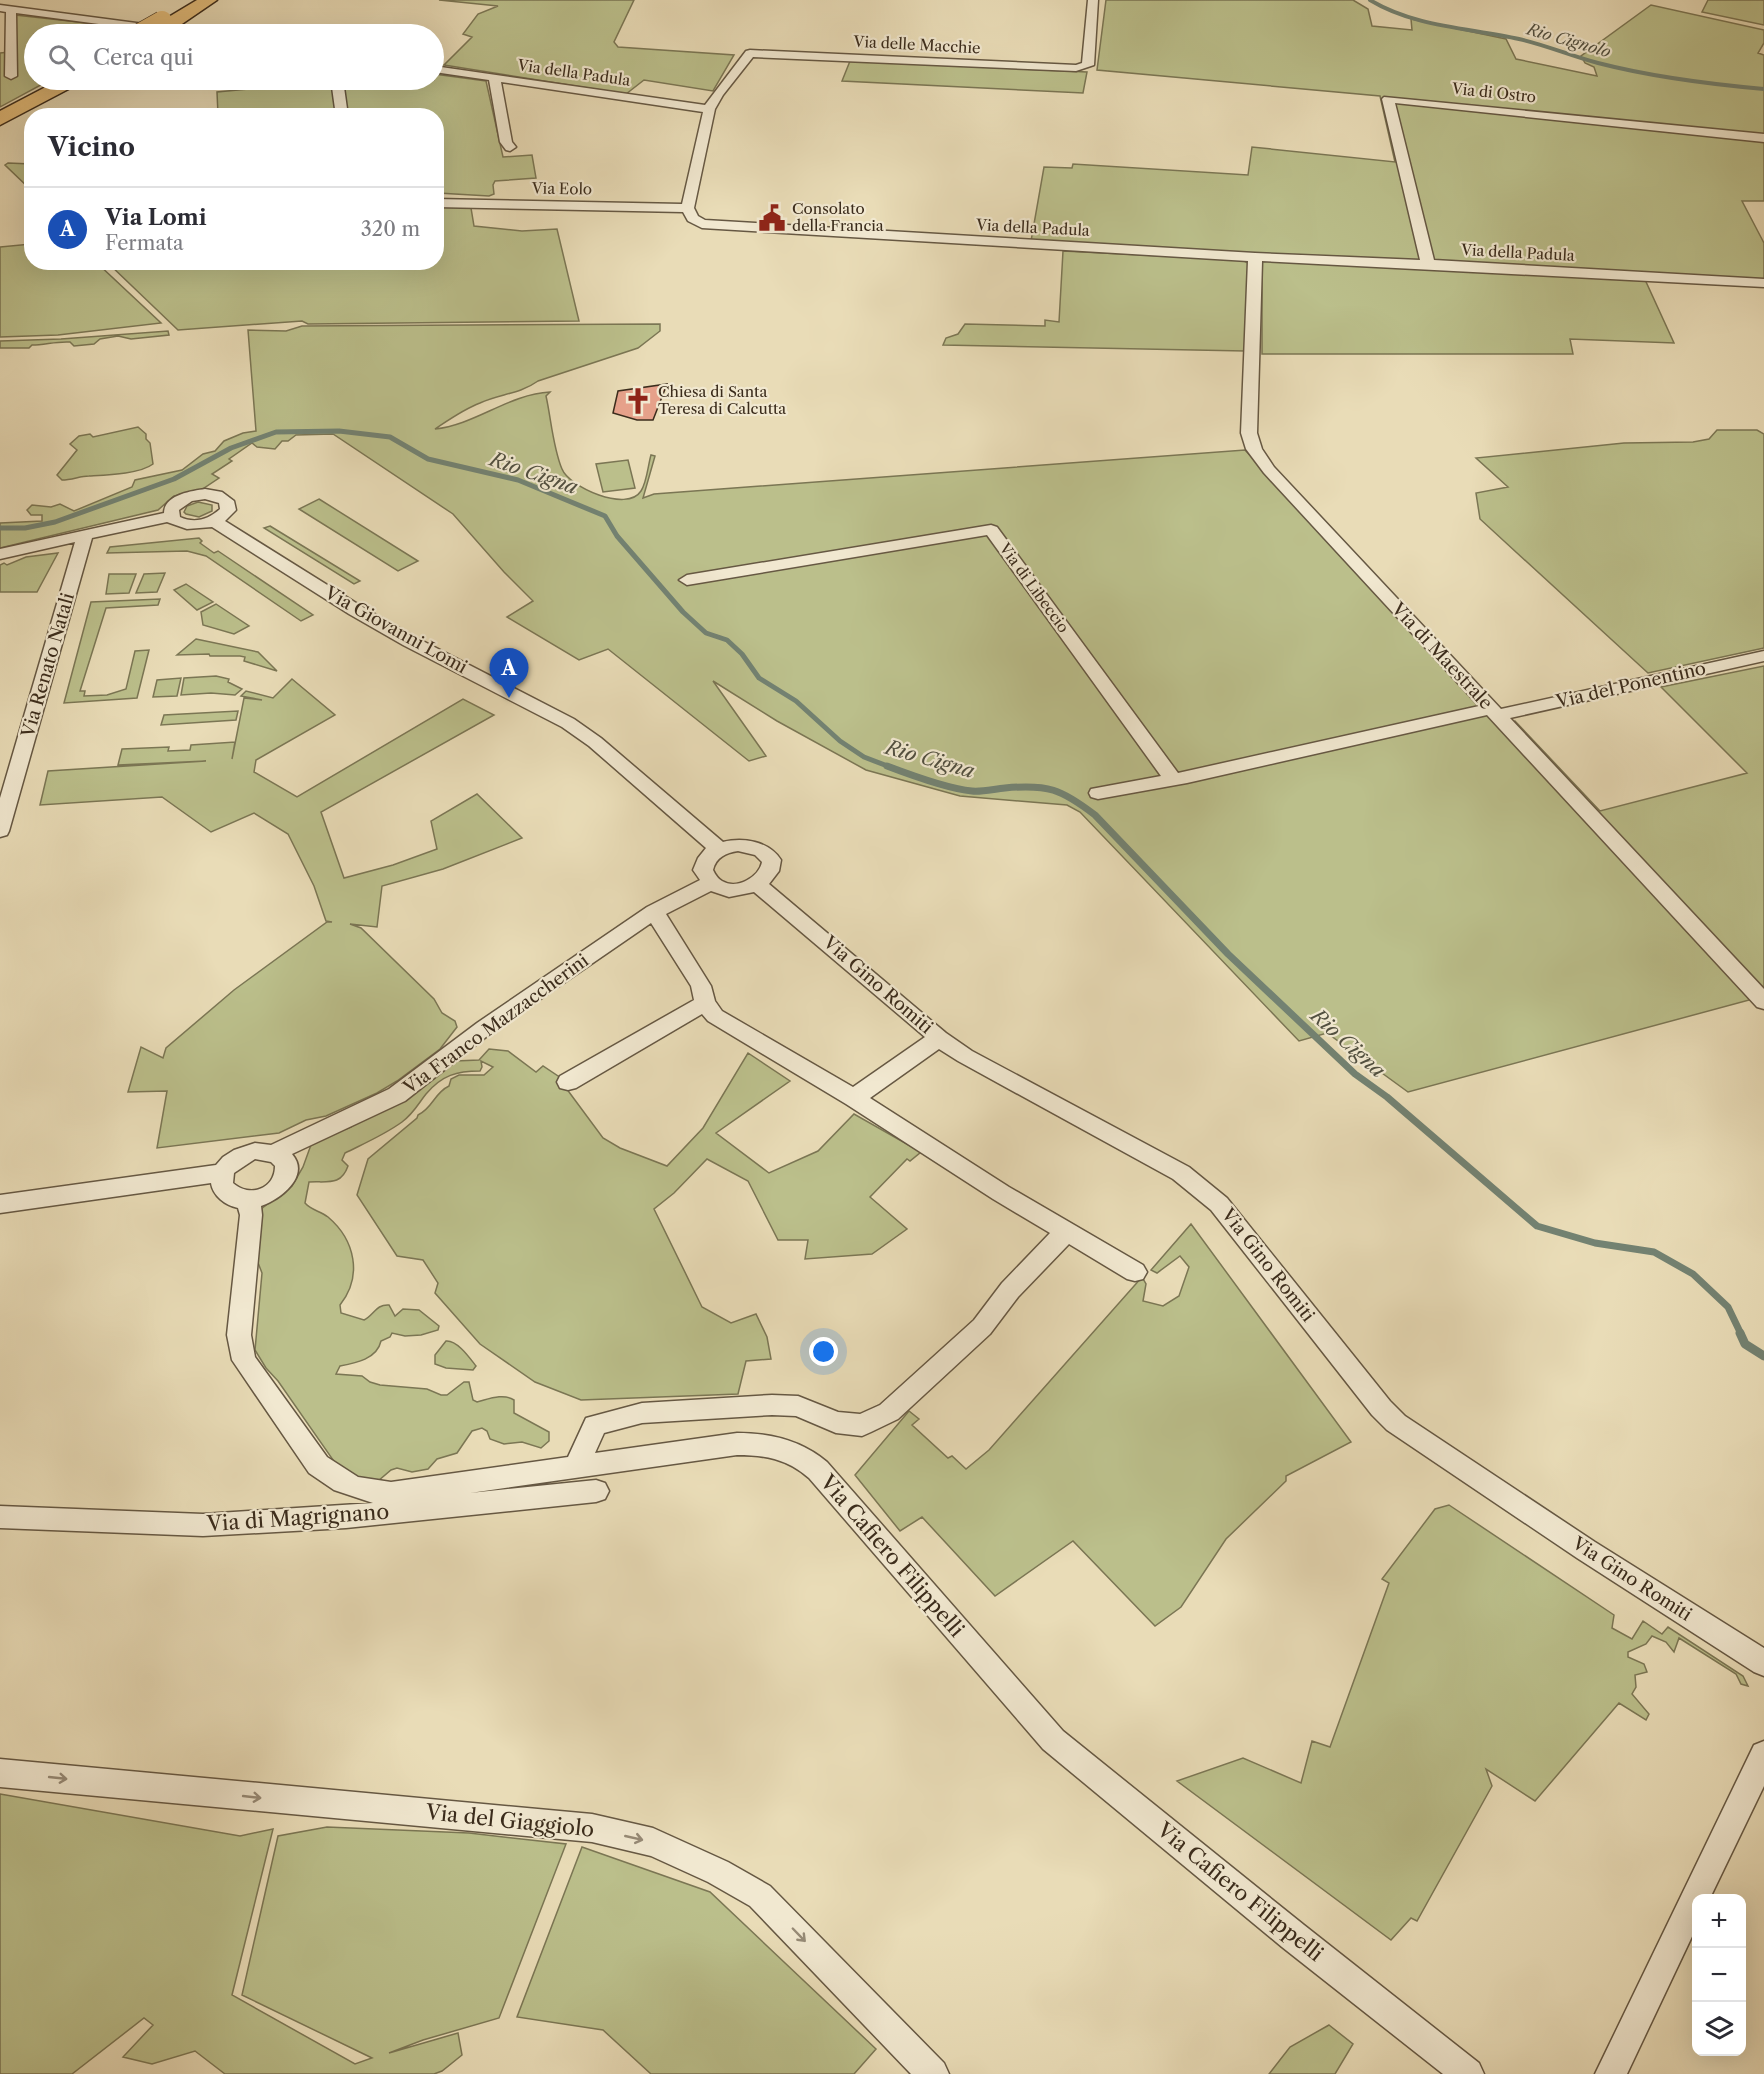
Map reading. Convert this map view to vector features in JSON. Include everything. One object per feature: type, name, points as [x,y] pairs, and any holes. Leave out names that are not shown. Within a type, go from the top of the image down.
[{"type":"highway","points":[[162,24],[197,0]]},
{"type":"highway","points":[[164,24],[209,0]]},
{"type":"highway","points":[[0,111],[40,90]]},
{"type":"highway","points":[[0,119],[54,90]]},
{"type":"street","name":"Via delle Macchie","points":[[709,109],[729,77],[739,71],[750,52],[1076,68],[1088,65],[1093,0]]},
{"type":"street","points":[[11,76],[6,9],[124,24]]},
{"type":"street","name":"Via della Padula","points":[[444,70],[709,109]]},
{"type":"street","points":[[494,78],[506,142],[510,147]]},
{"type":"street","points":[[338,90],[341,108]]},
{"type":"street","name":"Via di Ostro","points":[[1428,264],[1388,99],[1764,138]]},
{"type":"street","points":[[688,207],[709,109]]},
{"type":"street","name":"Via Eolo","points":[[444,202],[688,207]]},
{"type":"street","name":"Via della Padula","points":[[688,207],[698,223],[725,227],[1764,283]]},
{"type":"street","name":"Via di Maestrale","points":[[1255,257],[1249,432],[1254,449],[1269,470],[1764,1002]]},
{"type":"street","points":[[210,495],[224,499],[228,504],[226,513],[214,521],[188,525],[177,522],[171,516],[171,509],[184,499],[210,495]]},
{"type":"street","points":[[0,554],[171,516]]},
{"type":"street","name":"Via Giovanni Lomi","points":[[214,521],[355,610],[409,641],[568,723],[595,742],[719,849]]},
{"type":"street","name":"Via di Libeccio","points":[[687,580],[991,530],[1173,779]]},
{"type":"street","name":"Via Renato Natali","points":[[0,831],[84,534]]},
{"type":"street","name":"Via del Ponentino","points":[[1495,712],[1764,656]]},
{"type":"street","points":[[1098,793],[1495,712]]},
{"type":"street","points":[[738,845],[750,846],[768,856],[771,871],[758,885],[734,890],[711,882],[706,877],[705,863],[709,856],[719,849],[738,845]]},
{"type":"street","name":"Via Franco Mazzaccherini","points":[[274,1153],[342,1123],[397,1095],[484,1028],[654,912],[711,882]]},
{"type":"street","name":"Via Gino Romiti","points":[[758,885],[939,1038],[965,1056],[1180,1173],[1209,1193],[1238,1225],[1381,1408],[1396,1423],[1536,1518],[1764,1663]]},
{"type":"street","points":[[654,912],[701,986],[705,1003],[715,1016],[854,1098],[1065,1233],[1136,1272]]},
{"type":"street","points":[[568,1082],[705,1003]]},
{"type":"street","points":[[854,1098],[939,1038]]},
{"type":"street","points":[[255,1151],[274,1153],[286,1164],[288,1172],[285,1180],[270,1195],[248,1200],[239,1199],[226,1192],[222,1186],[223,1173],[235,1159],[255,1151]]},
{"type":"street","points":[[0,1204],[223,1173]]},
{"type":"street","name":"Via Cafiero Filippelli","points":[[248,1200],[251,1215],[239,1335],[244,1360],[318,1465],[334,1479],[362,1491],[391,1492],[737,1444],[770,1445],[805,1459],[842,1495],[969,1646],[1053,1740],[1293,1936],[1468,2074]]},
{"type":"street","points":[[577,1465],[595,1425],[620,1417],[772,1405],[798,1406],[836,1422],[862,1425],[889,1412],[982,1327],[1010,1290],[1065,1233]]},
{"type":"street","name":"Via di Magrignano","points":[[0,1517],[203,1525],[346,1517],[596,1491]]},
{"type":"street","points":[[1611,2074],[1764,1755]]},
{"type":"street","name":"Via del Giaggiolo","points":[[0,1773],[592,1828],[653,1842],[718,1872],[760,1896],[933,2074]]},
{"type":"green space","points":[[439,0],[634,0],[614,42],[618,47],[734,55],[713,91],[644,80],[626,94],[444,65],[472,37],[463,34],[478,14],[498,6]]},
{"type":"green space","points":[[1106,0],[1353,0],[1368,9],[1372,26],[1412,30],[1411,19],[1506,39],[1516,59],[1597,76],[1594,67],[1585,63],[1581,56],[1651,5],[1764,30],[1764,43],[1758,53],[1764,55],[1764,201],[1742,201],[1764,243],[1764,280],[1642,273],[1674,343],[1570,339],[1573,354],[1262,354],[1262,254],[1031,241],[1044,167],[1072,168],[1073,164],[1248,175],[1252,147],[1395,162],[1380,96],[1097,70]]},
{"type":"green space","points":[[1708,0],[1764,0],[1764,25],[1702,12]]},
{"type":"green space","points":[[15,15],[97,24],[24,24],[24,90],[31,90],[0,107],[0,53],[9,52]]},
{"type":"green space","points":[[850,61],[1087,72],[1083,93],[842,81]]},
{"type":"green space","points":[[444,75],[486,81],[503,157],[532,155],[536,178],[495,181],[494,194],[489,196],[444,193],[444,108],[218,108],[217,92],[238,90],[444,90]]},
{"type":"green space","points":[[24,164],[24,183],[5,165]]},
{"type":"green space","points":[[444,200],[470,202],[474,226],[522,231],[557,229],[579,321],[308,324],[302,321],[178,330],[115,270],[444,270]]},
{"type":"green space","points":[[24,245],[24,270],[104,270],[161,323],[58,335],[0,337],[0,247]]},
{"type":"green space","points":[[1063,251],[1242,260],[1248,263],[1245,351],[943,345],[946,338],[958,334],[965,324],[1045,326],[1045,320],[1059,322]]},
{"type":"green space","points":[[660,324],[660,331],[638,348],[474,405],[435,429],[464,422],[520,398],[550,392],[546,396],[554,442],[562,469],[575,483],[586,490],[599,495],[624,499],[634,497],[641,491],[651,455],[655,456],[643,498],[654,494],[1245,450],[1500,724],[1515,721],[1600,811],[1747,773],[1661,687],[1764,666],[1764,996],[1408,1092],[1327,1033],[1299,1041],[1080,812],[1067,805],[960,796],[866,770],[777,721],[713,681],[766,756],[749,761],[608,649],[579,660],[507,617],[533,601],[453,514],[333,434],[296,435],[288,441],[282,441],[275,449],[257,447],[252,443],[229,459],[232,461],[212,474],[219,478],[201,490],[174,496],[158,510],[0,548],[0,523],[42,521],[42,515],[31,515],[27,510],[32,505],[51,507],[60,504],[74,511],[132,487],[135,480],[182,470],[203,454],[215,451],[224,441],[243,433],[256,431],[248,330],[286,331],[302,326]]},
{"type":"green space","points":[[168,331],[169,335],[131,339],[118,336],[100,339],[94,344],[74,346],[70,342],[60,342],[32,345],[29,348],[0,348],[0,341]]},
{"type":"green space","points":[[138,427],[146,434],[146,439],[150,443],[153,464],[140,470],[62,480],[57,475],[77,450],[70,444],[79,436],[90,434],[93,437]]},
{"type":"green space","points":[[1717,430],[1757,430],[1764,434],[1764,648],[1648,673],[1480,519],[1476,493],[1508,487],[1476,458],[1624,443],[1693,442],[1709,439]]},
{"type":"green space","points":[[628,460],[635,488],[603,492],[596,464]]},
{"type":"green space","points":[[319,499],[418,561],[398,571],[299,509]]},
{"type":"green space","points":[[198,502],[212,505],[212,511],[199,517],[184,512],[187,506]]},
{"type":"green space","points":[[270,526],[360,581],[354,584],[264,528]]},
{"type":"green space","points":[[199,538],[202,541],[200,543],[214,553],[218,551],[313,615],[301,621],[206,556],[187,551],[107,553],[110,547]]},
{"type":"green space","points":[[58,553],[37,592],[0,592],[0,565],[4,563],[7,565],[26,557]]},
{"type":"green space","points":[[165,573],[157,592],[136,593],[144,574]]},
{"type":"green space","points":[[109,574],[136,574],[129,593],[106,594]]},
{"type":"green space","points":[[186,584],[213,602],[197,610],[174,590]]},
{"type":"green space","points":[[160,599],[158,605],[106,608],[80,691],[85,691],[84,696],[107,695],[126,689],[135,651],[149,650],[137,698],[64,703],[91,602]]},
{"type":"green space","points":[[216,604],[249,626],[234,634],[203,625],[201,612]]},
{"type":"green space","points":[[196,639],[258,652],[277,671],[244,661],[245,657],[240,656],[177,655]]},
{"type":"green space","points":[[216,676],[229,679],[228,682],[242,689],[235,695],[211,693],[181,695],[184,678]]},
{"type":"green space","points":[[181,678],[177,696],[153,697],[157,680]]},
{"type":"green space","points":[[292,679],[335,715],[256,760],[254,772],[297,797],[463,699],[494,715],[321,812],[344,878],[393,865],[437,849],[431,821],[477,794],[522,838],[443,869],[382,886],[377,927],[350,924],[361,928],[434,999],[442,1013],[455,1021],[457,1027],[440,1049],[377,1093],[326,1116],[306,1120],[279,1133],[157,1148],[167,1091],[128,1092],[141,1047],[163,1058],[166,1048],[234,990],[327,922],[332,922],[326,921],[314,886],[288,834],[254,813],[211,832],[162,797],[40,805],[48,771],[206,761],[118,765],[122,749],[169,747],[168,751],[190,750],[191,745],[235,742],[232,759],[244,698],[262,700],[241,696],[246,691],[273,698]]},
{"type":"green space","points":[[238,711],[236,720],[161,725],[164,715]]},
{"type":"green space","points":[[489,1049],[508,1051],[536,1072],[543,1066],[561,1078],[603,1138],[620,1148],[667,1166],[703,1128],[748,1053],[790,1081],[716,1133],[769,1173],[818,1151],[854,1114],[921,1152],[910,1161],[907,1159],[870,1197],[907,1229],[872,1254],[805,1259],[808,1240],[778,1240],[748,1181],[707,1159],[674,1193],[654,1209],[702,1307],[731,1323],[756,1314],[767,1337],[771,1359],[746,1361],[738,1394],[581,1400],[535,1382],[480,1344],[435,1293],[438,1283],[423,1260],[397,1256],[357,1195],[368,1159],[417,1118],[440,1092],[449,1086],[451,1079],[459,1075],[484,1075],[493,1067],[481,1061],[480,1071],[450,1075],[438,1082],[402,1122],[345,1153],[342,1160],[348,1166],[342,1177],[328,1182],[309,1182],[305,1203],[328,1217],[337,1226],[350,1247],[353,1259],[352,1282],[340,1305],[341,1313],[364,1320],[378,1308],[389,1305],[395,1316],[403,1309],[419,1310],[439,1326],[438,1330],[421,1335],[405,1336],[392,1333],[390,1337],[381,1341],[379,1347],[370,1356],[359,1362],[340,1366],[336,1374],[362,1376],[380,1385],[427,1389],[441,1395],[447,1395],[464,1382],[469,1382],[473,1400],[477,1402],[501,1397],[514,1400],[514,1413],[549,1432],[549,1441],[541,1448],[522,1442],[504,1444],[490,1439],[487,1431],[482,1428],[472,1431],[457,1453],[437,1459],[428,1469],[412,1472],[397,1468],[378,1481],[362,1480],[340,1470],[255,1350],[262,1273],[255,1255],[261,1209],[292,1186],[303,1167],[312,1142],[351,1127],[361,1118],[393,1107],[435,1071],[455,1061],[479,1060]]},
{"type":"green space","points":[[1191,1224],[1351,1442],[1286,1476],[1286,1481],[1226,1539],[1181,1607],[1155,1626],[1073,1541],[995,1596],[922,1517],[900,1531],[855,1475],[909,1411],[919,1419],[912,1425],[948,1458],[952,1456],[966,1469],[989,1450],[1142,1277],[1146,1284],[1143,1301],[1163,1306],[1179,1296],[1189,1267],[1180,1256],[1157,1273],[1151,1270]]},
{"type":"green space","points":[[446,1341],[454,1343],[462,1350],[476,1366],[473,1370],[446,1368],[435,1364],[435,1355]]},
{"type":"green space","points":[[1449,1505],[1614,1615],[1612,1628],[1632,1639],[1643,1621],[1662,1634],[1668,1627],[1743,1676],[1748,1686],[1741,1684],[1736,1674],[1679,1638],[1674,1652],[1666,1642],[1652,1636],[1646,1644],[1628,1652],[1628,1657],[1644,1664],[1647,1672],[1635,1675],[1636,1687],[1632,1694],[1649,1714],[1646,1720],[1619,1703],[1535,1801],[1486,1769],[1492,1786],[1417,1921],[1411,1918],[1391,1940],[1177,1781],[1243,1758],[1301,1783],[1312,1741],[1330,1747],[1389,1583],[1382,1579],[1435,1509]]},
{"type":"green space","points":[[0,1794],[240,1836],[273,1829],[232,1995],[355,2064],[372,2058],[242,1995],[278,1836],[327,1827],[469,1833],[566,1844],[499,2018],[423,2040],[389,2053],[458,2033],[462,2055],[442,2071],[434,2074],[225,2074],[195,2051],[152,2064],[123,2057],[153,2025],[144,2018],[72,2074],[0,2074]]},
{"type":"green space","points":[[582,1847],[710,1892],[876,2049],[854,2074],[651,2074],[603,2030],[517,2017]]},
{"type":"green space","points":[[1329,2025],[1353,2044],[1335,2074],[1269,2074],[1290,2047]]},
{"type":"building","name":"Chiesa di Santa Teresa di Calcutta","points":[[667,384],[653,420],[637,420],[613,413],[618,391]]},
{"type":"waterway","name":"Rio Cignolo","points":[[1370,0],[1405,16],[1443,26],[1519,39],[1618,68],[1680,79],[1764,89]]},
{"type":"waterway","name":"Rio Cigna","points":[[0,528],[25,528],[55,522],[174,479],[231,448],[276,432],[339,431],[390,437],[428,459],[518,480],[605,516],[617,536],[683,612],[706,633],[727,640],[742,654],[759,678],[796,701],[840,741],[864,757],[890,767]]},
{"type":"waterway","name":"Rio Cigna","points":[[887,766],[963,790],[984,791],[1032,787],[1053,790],[1073,799],[1095,815],[1228,954],[1355,1074],[1387,1097],[1537,1226],[1595,1243],[1654,1252],[1693,1274],[1728,1307],[1741,1334]]},
{"type":"waterway","name":"Rio Cigna","points":[[1740,1333],[1745,1344],[1764,1356]]},
{"type":"place","name":"Consolato della Francia","points":[[772,218]]},
{"type":"place","name":"Chiesa di Santa Teresa di Calcutta","points":[[638,401]]},
{"type":"place","name":"Via Lomi","points":[[509,698]]}]
